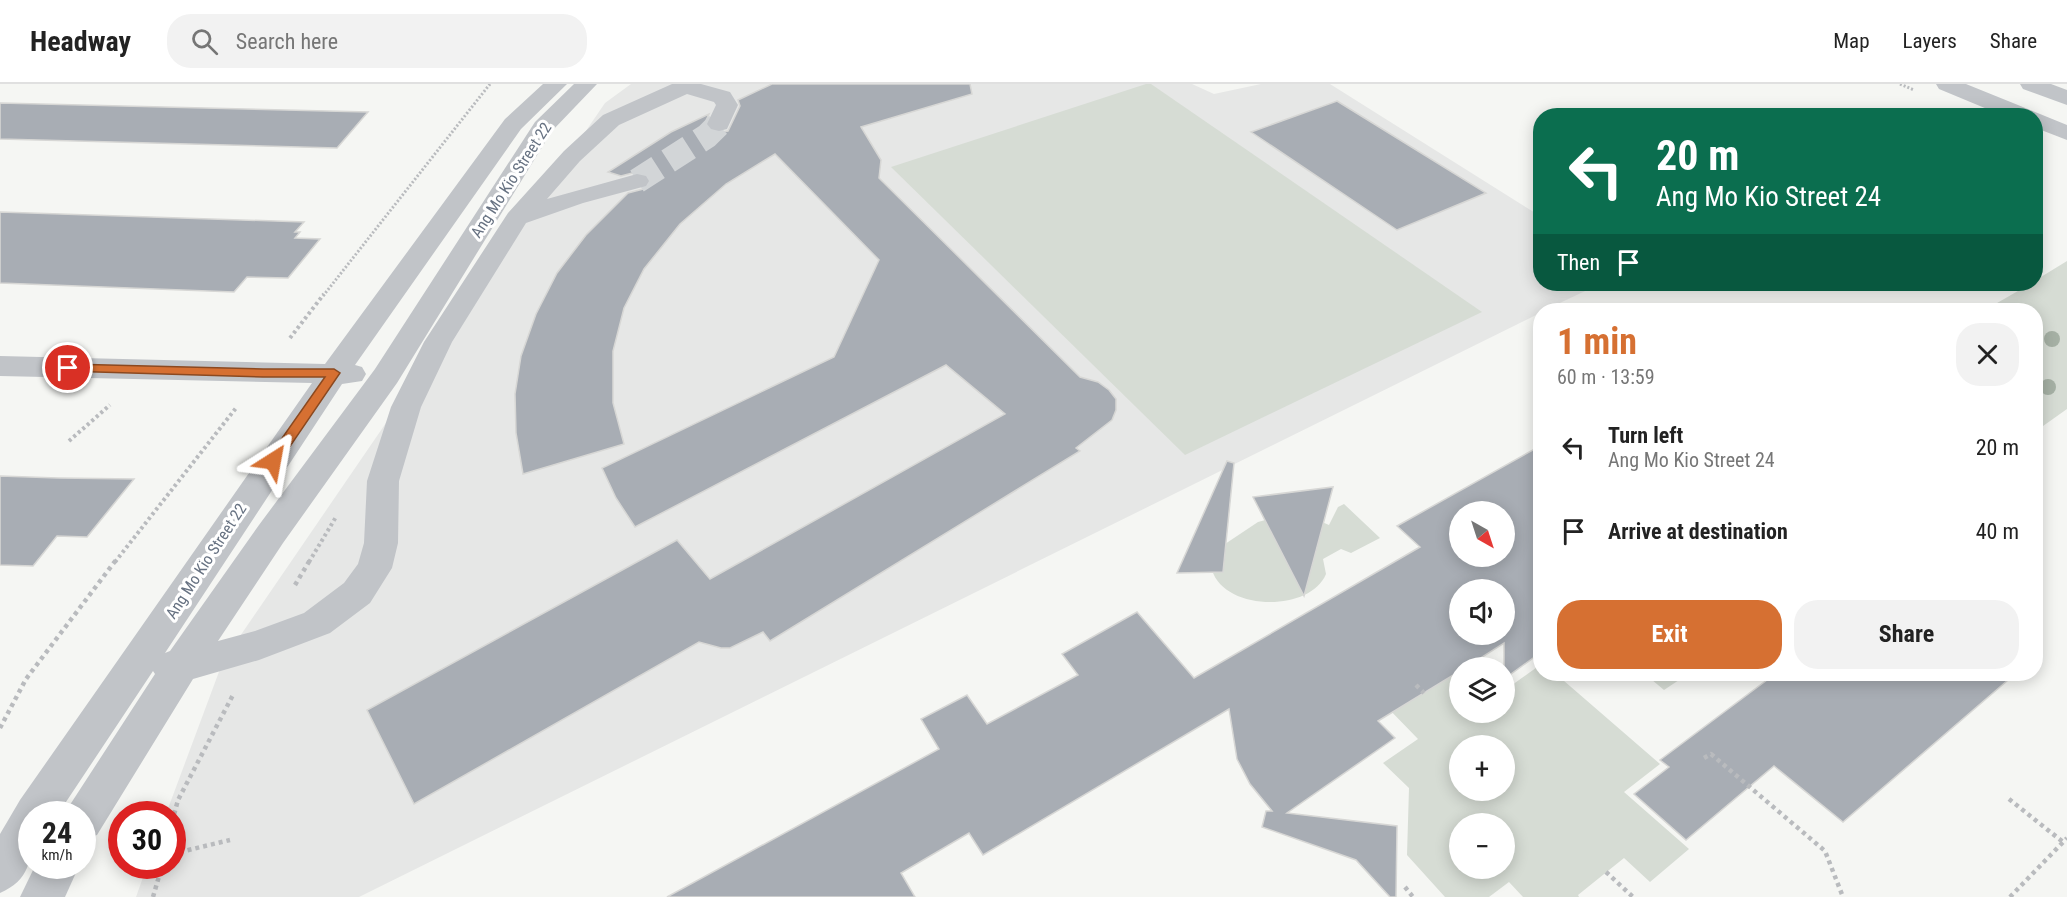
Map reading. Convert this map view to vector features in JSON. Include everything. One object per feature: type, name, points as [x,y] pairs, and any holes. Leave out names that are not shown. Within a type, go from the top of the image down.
[{"type":"street","name":"Ang Mo Kio Street 22","points":[[44,801],[138,666],[224,532],[334,373],[513,124],[556,84]]},
{"type":"street","name":"Ang Mo Kio Street 22","points":[[95,801],[180,667],[271,534],[386,376],[543,127],[586,84]]},
{"type":"street","points":[[1947,84],[2006,108]]},
{"type":"street","points":[[2031,84],[2067,98]]},
{"type":"street","points":[[138,666],[180,667],[259,645],[317,623],[357,593],[374,567],[381,543],[383,481],[406,407],[438,342],[517,218],[572,156],[611,120],[689,86],[722,97],[727,105],[719,124]]},
{"type":"street","points":[[2043,123],[2067,133]]},
{"type":"street","points":[[517,218],[574,198],[637,181]]},
{"type":"street","points":[[0,366],[386,376]]},
{"type":"street","points":[[0,872],[18,843]]},
{"type":"street","points":[[42,897],[51,879]]},
{"type":"path","points":[[0,728],[26,678],[157,507],[490,84]]},
{"type":"path","points":[[69,441],[112,403]]},
{"type":"path","points":[[1416,686],[1424,693]]},
{"type":"path","points":[[1704,758],[1711,754],[1825,851],[1844,897]]},
{"type":"path","points":[[2008,799],[2065,840],[2010,897]]},
{"type":"path","points":[[186,851],[230,840]]},
{"type":"path","points":[[1606,872],[1633,897]]},
{"type":"path","points":[[153,897],[158,879]]},
{"type":"path","points":[[1405,887],[1413,897]]},
{"type":"shaded area","points":[[631,84],[1192,84],[1214,94],[1261,84],[1330,84],[1533,212],[1533,291],[1585,291],[1560,303],[1533,303],[1533,316],[359,897],[136,897],[142,879],[186,879],[186,801],[171,801],[223,661],[605,103]]},
{"type":"shaded area","points":[[1151,84],[1482,312],[1185,455],[891,167]]},
{"type":"shaded area","points":[[2067,261],[2067,409],[2043,426],[2043,303],[1997,303],[2018,291],[2043,291],[2043,276]]},
{"type":"shaded area","points":[[1344,504],[1380,538],[1351,553],[1341,549],[1323,559],[1326,574],[1317,587],[1303,596],[1286,601],[1249,600],[1220,584],[1212,570],[1225,544],[1258,522],[1269,519],[1322,522],[1329,525],[1338,507]]},
{"type":"shaded area","points":[[1533,670],[1533,681],[1564,681],[1660,764],[1624,792],[1689,849],[1650,882],[1624,858],[1578,895],[1579,897],[1523,897],[1509,882],[1489,897],[1445,897],[1407,855],[1409,788],[1383,763],[1418,739],[1385,705],[1449,676],[1449,723],[1515,723],[1515,683]]},
{"type":"shaded area","points":[[1653,681],[1678,681],[1664,690]]},
{"type":"building","points":[[772,84],[970,84],[972,94],[861,127],[881,160],[879,178],[1080,377],[1098,382],[1109,390],[1116,399],[1116,410],[1112,420],[1076,448],[1080,451],[770,641],[763,632],[730,648],[699,642],[414,804],[367,710],[677,540],[710,579],[1005,414],[946,365],[635,527],[616,498],[602,468],[834,357],[879,260],[775,154],[726,184],[680,224],[644,269],[624,308],[613,351],[613,403],[624,444],[523,474],[516,433],[515,394],[521,356],[536,314],[557,273],[586,235],[628,193],[647,188],[651,182],[646,174],[636,172],[621,176],[608,172],[671,132],[709,114],[705,123],[709,130],[718,133],[728,131],[740,106],[738,100]]},
{"type":"building","points":[[1337,101],[1486,193],[1397,230],[1251,132]]},
{"type":"building","points":[[0,103],[368,112],[337,148],[0,139]]},
{"type":"building","points":[[0,212],[304,222],[295,232],[300,232],[295,238],[320,239],[288,278],[247,277],[234,292],[0,283]]},
{"type":"building","points":[[1533,450],[1533,658],[1515,671],[1515,657],[1504,657],[1504,645],[1515,645],[1515,579],[1449,579],[1449,645],[1501,645],[1482,657],[1449,657],[1449,678],[1378,721],[1395,738],[1287,813],[1397,826],[1396,897],[1390,897],[1356,860],[1262,827],[1266,811],[1272,811],[1250,784],[1237,759],[1229,709],[983,855],[969,833],[901,873],[915,897],[667,897],[939,749],[921,719],[967,695],[987,724],[1078,675],[1062,654],[1137,612],[1194,678],[1420,547],[1397,526]]},
{"type":"building","points":[[1227,461],[1234,463],[1223,572],[1177,573]]},
{"type":"building","points":[[0,476],[134,479],[87,537],[57,536],[33,566],[0,565]]},
{"type":"building","points":[[1333,487],[1304,596],[1253,497]]},
{"type":"building","points":[[1766,681],[2007,681],[1843,822],[1774,766],[1686,840],[1634,794],[1669,767],[1660,760]]},
{"type":"tunnel","points":[[637,181],[707,136],[719,124]]},
{"type":"route","points":[[68,368],[334,373],[273,461]]}]
